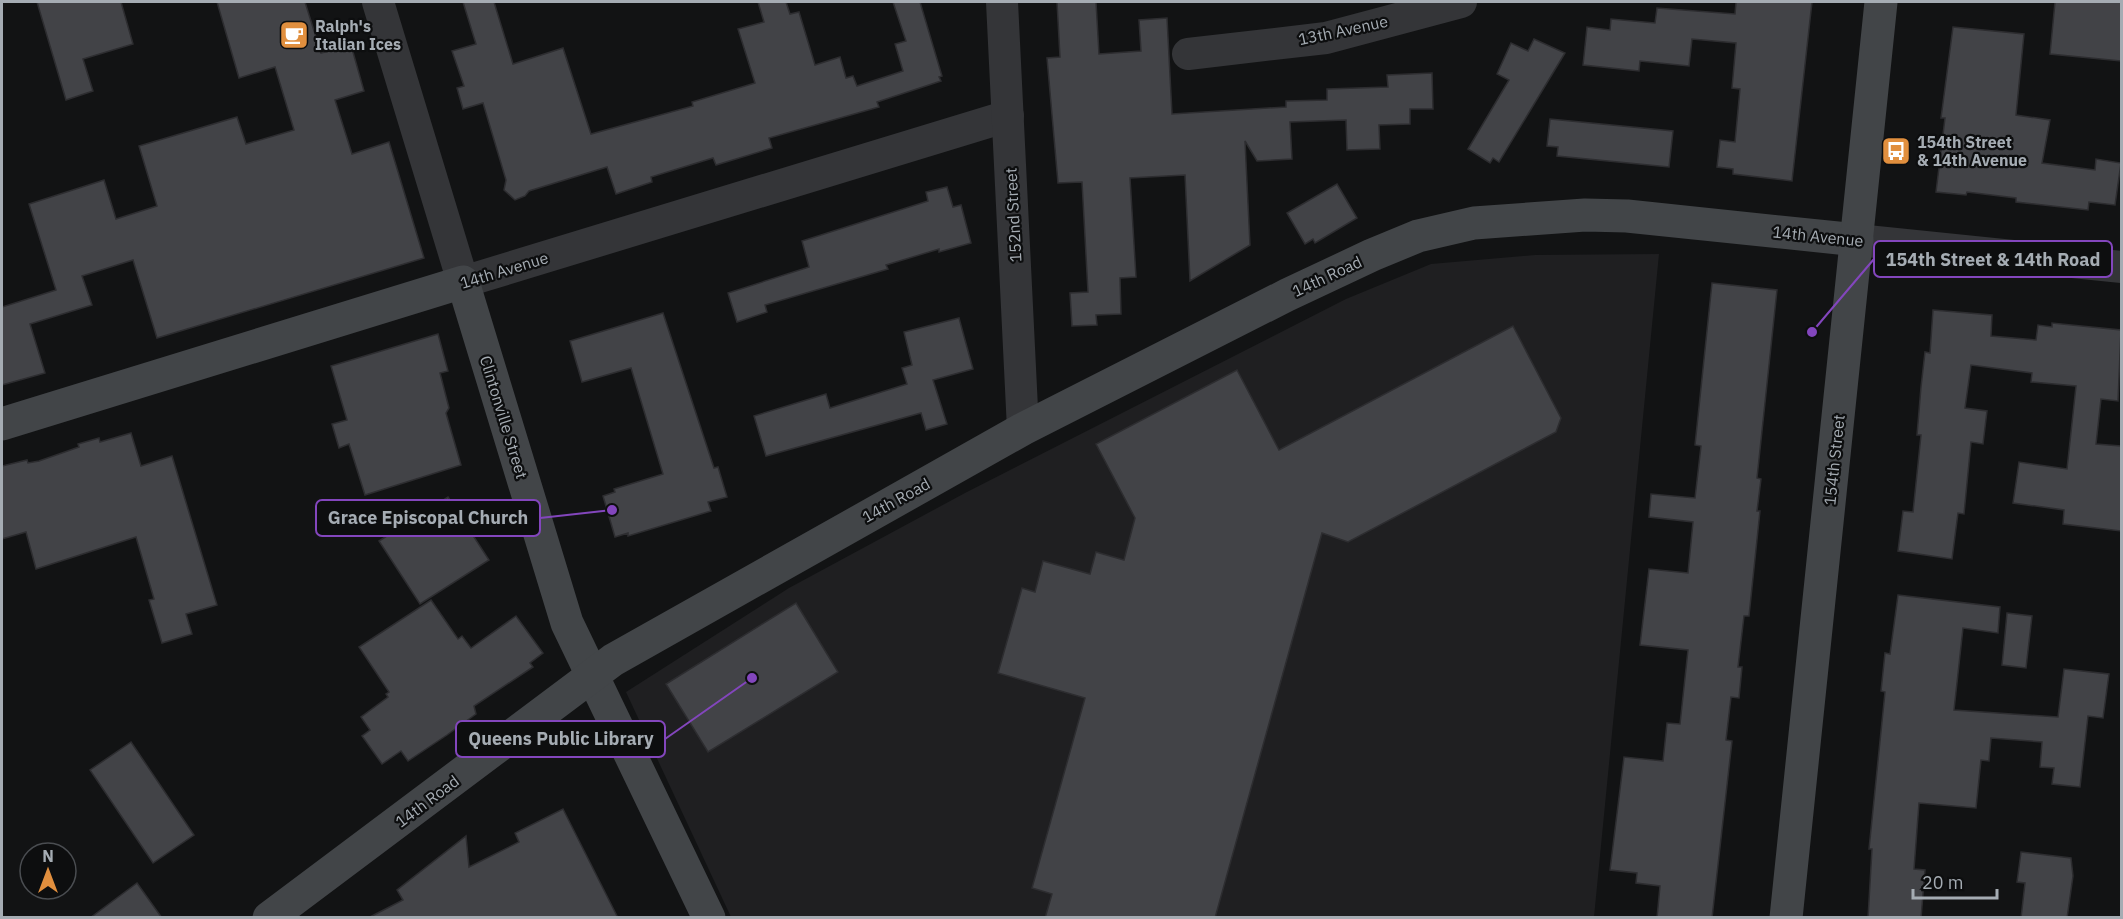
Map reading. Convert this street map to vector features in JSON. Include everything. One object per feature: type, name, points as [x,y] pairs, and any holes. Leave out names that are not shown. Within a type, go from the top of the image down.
[{"type":"street","name":"Clintonville Street","points":[[378,2],[567,622],[591,678],[709,918]]},
{"type":"street","name":"152nd Street","points":[[1002,2],[1023,429]]},
{"type":"street","name":"13th Avenue","points":[[1188,54],[1326,38],[1461,2]]},
{"type":"street","name":"154th Street","points":[[1786,918],[1881,2]]},
{"type":"street","name":"14th Avenue","points":[[2,424],[1008,116]]},
{"type":"street","name":"14th Avenue","points":[[1585,215],[1627,216],[2121,267]]},
{"type":"street","name":"14th Road","points":[[269,918],[613,660],[1023,429],[1287,295],[1418,236],[1474,223],[1585,215]]},
{"type":"shaded area","points":[[1659,254],[1594,917],[731,917],[626,692],[789,588],[965,493],[1346,299],[1431,264],[1535,255]]},
{"type":"building","points":[[37,2],[121,2],[133,44],[83,59],[93,91],[66,100]]},
{"type":"building","points":[[217,2],[305,2],[321,53],[351,45],[364,91],[335,100],[352,154],[389,142],[424,258],[157,338],[133,260],[82,276],[92,305],[30,324],[45,373],[2,385],[2,307],[56,290],[29,204],[104,180],[116,219],[157,206],[139,146],[237,117],[246,144],[294,130],[275,67],[239,78]]},
{"type":"building","points":[[463,2],[494,2],[513,64],[563,48],[591,134],[693,106],[692,102],[755,83],[738,29],[764,22],[758,2],[786,2],[790,14],[799,12],[815,65],[840,57],[846,78],[853,76],[857,86],[903,71],[895,44],[906,41],[893,2],[920,2],[942,76],[939,77],[941,81],[877,102],[879,107],[769,138],[772,148],[716,165],[713,158],[651,177],[652,182],[616,194],[607,167],[529,191],[525,196],[515,200],[504,190],[506,180],[483,103],[463,109],[457,88],[464,86],[452,51],[476,44]]},
{"type":"building","points":[[1057,2],[1096,2],[1099,54],[1141,51],[1139,20],[1167,18],[1172,114],[1286,107],[1286,101],[1327,100],[1327,89],[1388,87],[1387,75],[1432,73],[1433,109],[1410,109],[1410,124],[1379,125],[1380,149],[1347,150],[1346,120],[1290,122],[1292,159],[1257,161],[1245,141],[1250,245],[1190,281],[1185,175],[1130,178],[1136,277],[1120,278],[1121,314],[1096,315],[1097,325],[1072,326],[1070,293],[1088,292],[1082,182],[1058,183],[1047,58],[1060,57]]},
{"type":"building","points":[[1736,2],[1812,2],[1792,181],[1733,174],[1733,169],[1717,167],[1720,140],[1735,142],[1740,89],[1732,88],[1736,43],[1692,39],[1689,66],[1640,61],[1639,71],[1583,65],[1587,27],[1610,30],[1611,19],[1655,23],[1657,8],[1735,14]]},
{"type":"building","points":[[2055,2],[2121,2],[2121,61],[2050,54]]},
{"type":"building","points":[[1953,27],[2024,34],[2016,115],[2050,120],[2042,163],[2095,170],[2096,159],[2121,163],[2115,205],[2089,202],[2088,210],[2016,202],[2016,198],[1967,192],[1966,195],[1936,192],[1945,118],[1941,118]]},
{"type":"building","points":[[1534,39],[1565,53],[1499,162],[1493,158],[1490,163],[1468,149],[1509,80],[1497,74],[1511,43],[1528,51]]},
{"type":"building","points":[[1550,119],[1673,131],[1669,167],[1557,156],[1558,147],[1547,146]]},
{"type":"building","points":[[1337,184],[1357,218],[1315,243],[1313,239],[1305,244],[1287,213]]},
{"type":"building","points":[[947,187],[953,207],[961,205],[971,243],[939,252],[939,249],[886,265],[888,269],[765,305],[767,312],[737,322],[728,293],[809,267],[802,241],[928,201],[926,192]]},
{"type":"building","points":[[1712,283],[1777,290],[1757,478],[1761,479],[1757,511],[1760,511],[1749,616],[1744,616],[1738,667],[1742,667],[1739,698],[1731,697],[1726,740],[1732,741],[1712,918],[1657,918],[1660,886],[1636,883],[1637,873],[1610,870],[1624,757],[1663,761],[1667,723],[1680,724],[1688,650],[1640,645],[1649,569],[1688,573],[1693,522],[1649,517],[1651,494],[1695,498],[1701,446],[1695,445]]},
{"type":"building","points":[[1933,310],[1992,315],[1991,336],[2036,340],[2038,325],[2052,327],[2052,323],[2121,330],[2118,401],[2101,399],[2096,444],[2121,446],[2121,531],[2063,524],[2064,510],[2013,503],[2019,462],[2067,469],[2076,386],[2031,382],[2032,373],[1971,365],[1965,408],[1987,411],[1983,444],[1971,442],[1964,514],[1958,513],[1952,559],[1898,551],[1903,511],[1913,512],[1921,435],[1917,435],[1921,387],[1925,352],[1930,353]]},
{"type":"building","points":[[663,313],[714,468],[718,467],[727,497],[708,502],[711,511],[628,536],[628,533],[615,537],[603,496],[615,492],[614,489],[663,474],[631,368],[582,382],[570,341]]},
{"type":"building","points":[[959,318],[973,369],[933,380],[947,424],[926,430],[921,413],[766,456],[754,416],[826,394],[830,408],[907,384],[902,368],[912,365],[904,332]]},
{"type":"building","points":[[1513,326],[1561,418],[1556,432],[1348,542],[1322,533],[1215,918],[1045,918],[1052,894],[1032,888],[1085,698],[998,673],[1022,588],[1035,592],[1043,561],[1090,574],[1096,552],[1124,560],[1135,518],[1096,444],[1237,370],[1279,450]]},
{"type":"building","points":[[438,334],[448,371],[440,373],[449,408],[446,413],[461,465],[365,495],[349,444],[339,448],[332,424],[347,420],[331,366]]},
{"type":"building","points":[[131,433],[141,466],[172,456],[217,605],[186,614],[192,634],[162,643],[149,600],[154,599],[136,537],[36,569],[26,532],[2,539],[2,466],[27,460],[28,463],[39,461],[79,447],[78,444],[99,438],[100,442]]},
{"type":"building","points":[[448,497],[489,560],[420,604],[379,541]]},
{"type":"building","points":[[1898,595],[2000,607],[1998,633],[1963,628],[1954,710],[2058,717],[2064,669],[2109,674],[2103,718],[2088,716],[2080,787],[2052,784],[2054,768],[2040,767],[2042,742],[1991,738],[1989,761],[1981,760],[1976,808],[1919,803],[1914,869],[1925,870],[1921,918],[1868,918],[1872,849],[1869,849],[1885,692],[1881,691],[1885,653],[1890,654]]},
{"type":"building","points":[[431,600],[458,639],[462,636],[471,648],[516,616],[543,653],[530,663],[533,667],[474,706],[476,714],[447,735],[408,761],[401,751],[382,764],[362,736],[370,730],[361,717],[388,697],[386,694],[389,692],[359,647]]},
{"type":"building","points":[[796,603],[838,672],[708,752],[666,684]]},
{"type":"building","points":[[2007,613],[2032,616],[2026,668],[2002,665]]},
{"type":"building","points":[[131,742],[194,835],[153,863],[90,770]]},
{"type":"building","points":[[563,809],[618,918],[368,918],[403,900],[397,890],[466,836],[469,867],[519,842],[515,833]]},
{"type":"building","points":[[2021,852],[2071,858],[2073,876],[2067,918],[2021,918],[2025,883],[2017,882]]},
{"type":"building","points":[[137,883],[162,918],[90,918]]},
{"type":"place","name":"Ralph's Italian Ices","points":[[294,35]]},
{"type":"place","name":"154th Street & 14th Avenue","points":[[1896,151]]},
{"type":"place","name":"154th Street & 14th Road","points":[[1812,332]]},
{"type":"place","name":"Grace Episcopal Church","points":[[612,510]]},
{"type":"place","name":"Queens Public Library","points":[[752,678]]}]
